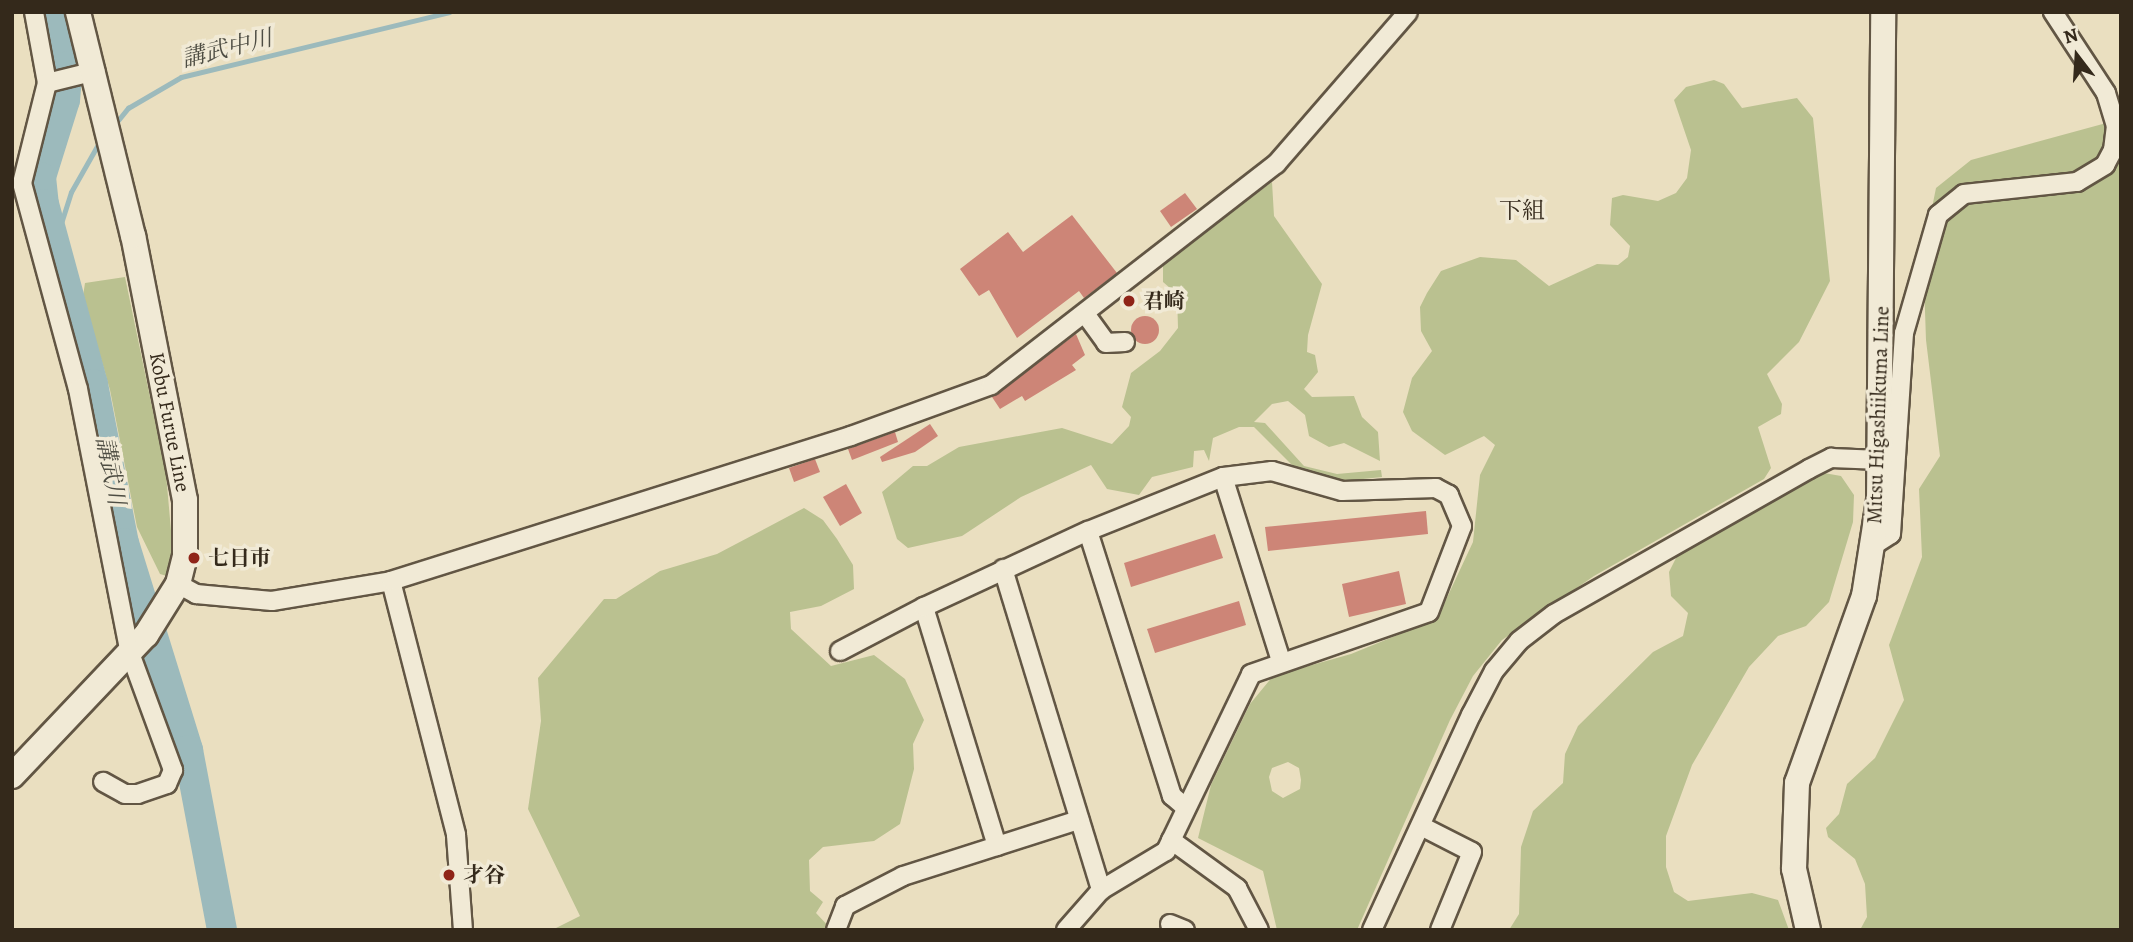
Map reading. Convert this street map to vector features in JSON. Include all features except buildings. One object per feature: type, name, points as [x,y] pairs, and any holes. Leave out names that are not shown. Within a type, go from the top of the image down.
[{"type":"main road","name":"Kobu Furue Line","points":[[12,776],[133,650],[174,593],[186,542],[185,500],[113,143],[106,114],[85,74],[78,12]]},
{"type":"main road","name":"Mitsu Higashiikuma Line","points":[[1808,930],[1794,869],[1797,783],[1864,596],[1874,545],[1881,460],[1883,12]]},
{"type":"street","points":[[34,12],[51,83],[17,185],[78,389],[133,650],[167,744],[173,775],[163,786],[132,795],[103,782]]},
{"type":"street","points":[[174,593],[272,601],[391,581],[851,436],[991,385],[1086,315],[1276,164],[1408,12]]},
{"type":"street","points":[[1874,545],[1891,534],[1903,333],[1938,215],[1964,194],[2077,183],[2105,165],[2113,150],[2116,126],[2106,93],[2053,12]]},
{"type":"street","points":[[51,83],[85,74]]},
{"type":"street","points":[[1086,315],[1106,342],[1125,342]]},
{"type":"street","points":[[1371,930],[1471,715],[1494,671],[1519,641],[1554,614],[1831,458],[1881,460]]},
{"type":"street","points":[[840,651],[1003,569],[1088,531],[1223,477],[1272,471],[1342,491],[1436,488],[1450,495],[1459,510],[1462,526],[1429,612],[1281,661],[1251,674],[1243,685],[1184,806],[1171,841],[1154,861],[1101,890],[1066,930]]},
{"type":"street","points":[[1223,477],[1281,661]]},
{"type":"street","points":[[1088,531],[1172,796],[1184,806]]},
{"type":"street","points":[[1003,569],[1101,890]]},
{"type":"street","points":[[391,581],[456,835],[463,930]]},
{"type":"street","points":[[925,607],[997,846]]},
{"type":"street","points":[[836,930],[845,906],[869,892],[1079,820]]},
{"type":"street","points":[[1421,826],[1472,852],[1440,930]]},
{"type":"street","points":[[1171,841],[1237,888],[1259,930]]},
{"type":"green space","points":[[1714,80],[1724,84],[1742,108],[1797,98],[1813,118],[1830,281],[1799,342],[1767,374],[1782,404],[1781,414],[1758,427],[1771,468],[1764,479],[1594,576],[1502,640],[1473,676],[1450,720],[1357,930],[1277,930],[1263,871],[1198,838],[1211,785],[1250,704],[1273,676],[1351,654],[1427,623],[1444,604],[1473,542],[1480,475],[1495,445],[1484,436],[1445,455],[1412,431],[1403,412],[1412,378],[1432,351],[1421,331],[1420,307],[1441,271],[1480,257],[1516,260],[1549,286],[1597,264],[1618,265],[1628,257],[1630,246],[1610,225],[1612,198],[1623,195],[1658,201],[1676,193],[1687,178],[1691,150],[1674,100],[1686,87]],"holes":[[[1288,762],[1299,768],[1300,789],[1283,798],[1272,791],[1269,777],[1272,768]]]},
{"type":"green space","points":[[2121,119],[2121,930],[1860,930],[1867,917],[1865,884],[1855,859],[1828,837],[1826,828],[1839,814],[1847,784],[1875,758],[1904,700],[1889,645],[1922,557],[1919,489],[1940,456],[1926,340],[1923,252],[1936,188],[1971,160]]},
{"type":"green space","points":[[1272,182],[1274,216],[1322,284],[1308,335],[1307,352],[1315,355],[1318,372],[1304,389],[1312,397],[1354,396],[1362,417],[1378,432],[1380,461],[1344,443],[1329,447],[1309,436],[1305,415],[1288,401],[1272,404],[1254,422],[1265,423],[1304,466],[1337,474],[1381,470],[1382,477],[1335,482],[1301,474],[1254,427],[1239,427],[1213,438],[1209,461],[1204,450],[1194,451],[1193,467],[1152,477],[1139,495],[1107,489],[1091,465],[1021,497],[962,536],[908,548],[897,539],[882,492],[913,466],[927,466],[959,447],[1062,428],[1112,444],[1129,426],[1131,417],[1122,407],[1131,373],[1160,351],[1178,328],[1177,294],[1163,282],[1163,262]]},
{"type":"green space","points":[[125,277],[166,474],[173,553],[167,576],[160,574],[137,527],[110,390],[83,296],[85,283]]},
{"type":"green space","points":[[1824,473],[1841,476],[1854,495],[1853,522],[1829,602],[1806,626],[1778,636],[1749,667],[1692,765],[1666,836],[1666,867],[1674,892],[1688,901],[1752,893],[1778,900],[1789,930],[1509,930],[1519,914],[1521,847],[1533,811],[1563,783],[1565,754],[1578,726],[1653,652],[1683,636],[1688,613],[1671,596],[1669,572],[1679,552]]},
{"type":"green space","points":[[804,508],[823,520],[837,539],[853,565],[854,589],[821,606],[790,612],[791,629],[831,666],[874,655],[905,679],[924,720],[913,744],[914,769],[900,824],[874,841],[823,847],[809,860],[810,891],[823,902],[816,913],[832,930],[552,930],[580,916],[528,809],[541,721],[538,678],[604,599],[616,599],[660,571],[717,554]]},
{"type":"waterway","name":"講武川","points":[[52,12],[68,66],[65,100],[41,177],[44,204],[93,384],[124,543],[188,750],[222,930]]},
{"type":"waterway","name":"講武中川","points":[[115,124],[128,108],[181,77],[449,12]]},
{"type":"waterway","name":"講武中川","points":[[56,239],[71,192],[101,139]]},
{"type":"place","name":"君崎","points":[[1129,301]]},
{"type":"place","name":"七日市","points":[[194,558]]},
{"type":"place","name":"才谷","points":[[449,875]]},
{"type":"district","name":"下組","points":[[1522,211]]}]
